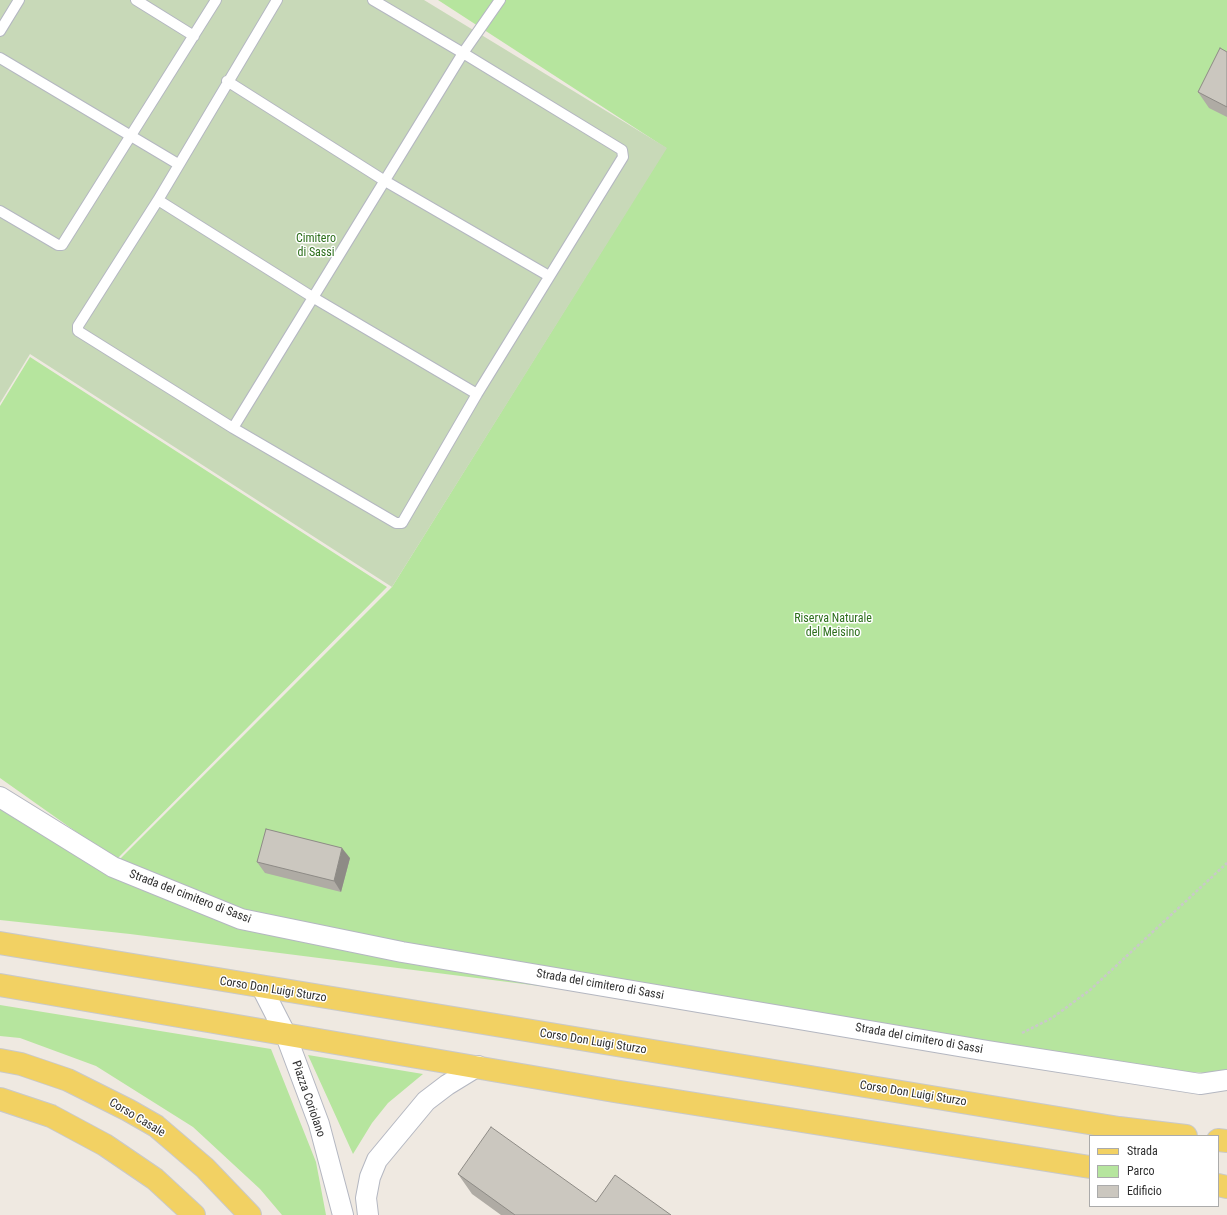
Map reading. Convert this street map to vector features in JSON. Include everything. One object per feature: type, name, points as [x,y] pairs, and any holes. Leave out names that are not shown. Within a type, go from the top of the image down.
[{"type":"main road","name":"Corso Don Luigi Sturzo","points":[[0,944],[1119,1128],[1178,1135]]},
{"type":"main road","points":[[0,984],[478,1066],[614,1091],[1089,1168]]},
{"type":"main road","name":"Corso Casale","points":[[0,1060],[21,1064],[68,1080],[128,1110],[156,1126],[205,1168],[250,1215]]},
{"type":"main road","points":[[0,1098],[51,1116],[105,1145],[155,1178],[194,1215]]},
{"type":"street","name":"Strada del cimitero di Sassi","points":[[0,797],[112,867],[241,919],[402,952],[988,1051],[1200,1084],[1227,1080]]},
{"type":"street","name":"Piazza Coriolano","points":[[262,988],[285,1033],[319,1124],[344,1215]]},
{"type":"street","points":[[364,1209],[370,1177],[377,1160],[426,1101],[447,1085],[478,1066]]},
{"type":"lane","points":[[0,31],[19,0]]},
{"type":"lane","points":[[136,0],[194,36]]},
{"type":"lane","points":[[0,210],[58,245],[62,245],[132,136],[216,0]]},
{"type":"lane","points":[[277,0],[178,164],[158,200],[78,326],[78,330],[233,428],[396,524],[402,523],[477,394],[623,157],[622,150],[373,0]]},
{"type":"lane","points":[[233,428],[463,54],[500,0]]},
{"type":"lane","points":[[0,58],[178,164]]},
{"type":"lane","points":[[228,81],[385,181],[550,276]]},
{"type":"lane","points":[[158,200],[314,298],[477,394]]},
{"type":"path","points":[[988,1051],[1052,1018],[1090,990],[1227,863]]},
{"type":"green space","name":"Cimitero di Sassi","points":[[0,0],[424,0],[667,148],[392,587],[30,354],[0,403]]},
{"type":"green space","name":"Riserva Naturale del Meisino","points":[[438,0],[1227,0],[1227,1074],[1189,1072],[1083,1060],[973,1041],[130,934],[0,920],[0,802],[115,864],[392,587],[666,148]]},
{"type":"green space","points":[[30,357],[387,587],[116,860],[0,778],[0,406]]},
{"type":"green space","points":[[0,1005],[271,1049],[316,1162],[326,1215],[282,1215],[260,1189],[193,1127],[96,1066],[20,1038],[0,1036]]},
{"type":"green space","points":[[308,1055],[423,1074],[388,1103],[372,1123],[353,1154]]},
{"type":"building","points":[[1220,48],[1227,52],[1227,107],[1198,92]]},
{"type":"building","points":[[266,829],[342,848],[334,881],[257,862]]},
{"type":"building","points":[[491,1127],[596,1202],[615,1175],[671,1215],[515,1215],[458,1174]]}]
